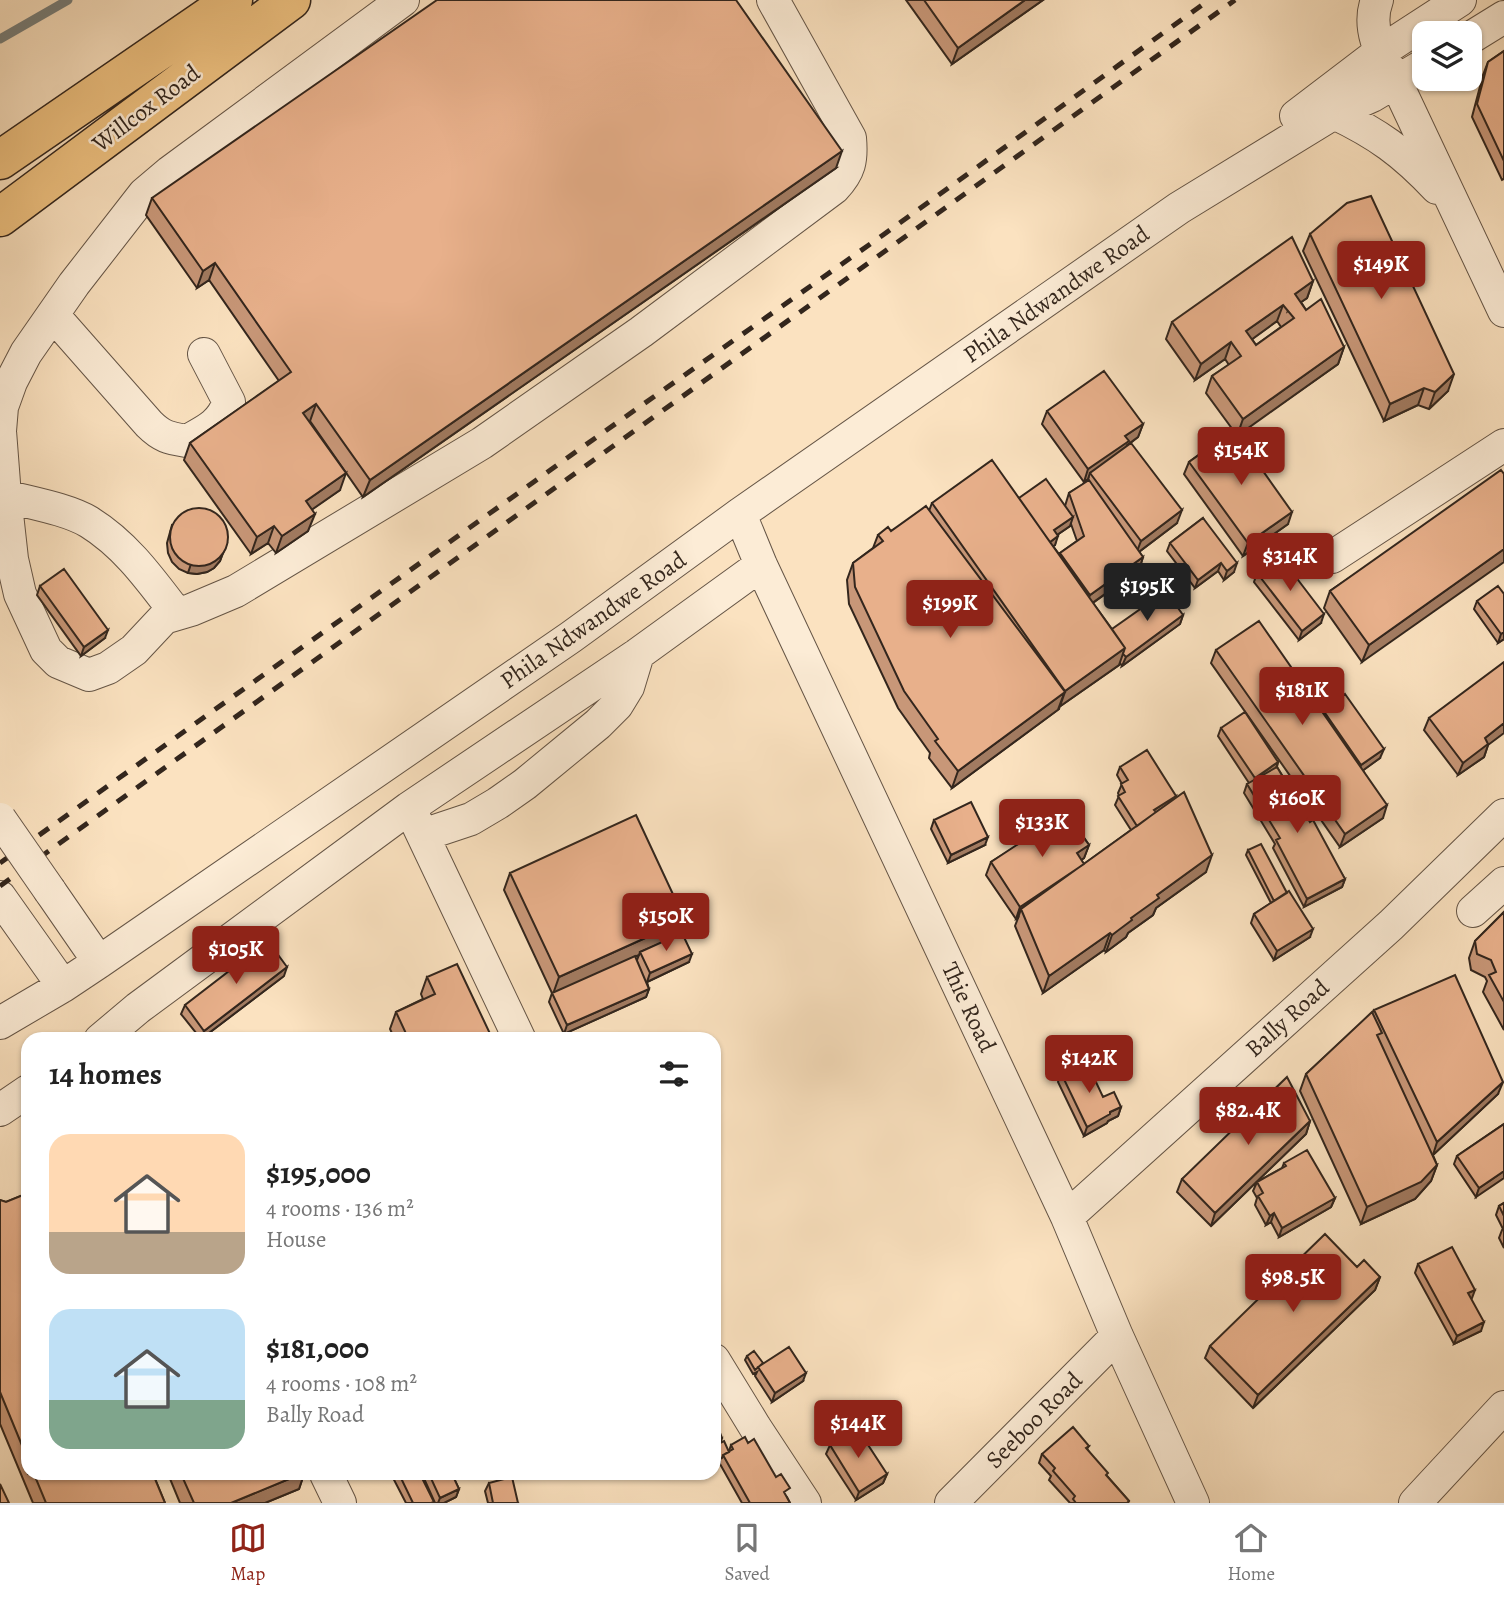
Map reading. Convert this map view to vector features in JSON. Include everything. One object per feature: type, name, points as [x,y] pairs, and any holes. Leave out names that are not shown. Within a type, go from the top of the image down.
[{"type":"main road","name":"Willcox Road","points":[[0,160],[233,0]]},
{"type":"main road","name":"Willcox Road","points":[[0,217],[291,0]]},
{"type":"street","points":[[403,0],[144,194],[74,284],[26,353],[10,382],[2,407],[0,431],[12,559],[20,594],[46,650],[58,662],[89,675],[108,668],[134,650],[164,618],[236,591],[482,443],[641,332],[834,188],[849,168],[850,138],[773,0]]},
{"type":"street","points":[[1377,0],[1373,24],[1380,52],[1503,308]]},
{"type":"street","name":"Phila Ndwandwe Road","points":[[1180,208],[1356,69],[1460,0]]},
{"type":"street","points":[[1482,31],[1504,17]]},
{"type":"street","name":"Phila Ndwandwe Road","points":[[0,1023],[99,962],[571,637],[740,514],[1180,208],[1334,113],[1373,96],[1412,72]]},
{"type":"street","points":[[1334,113],[1388,142],[1415,164],[1457,210]]},
{"type":"street","points":[[53,315],[149,424],[160,435],[169,438],[187,441],[216,424],[224,414],[229,402],[204,355]]},
{"type":"street","points":[[1332,557],[1504,445]]},
{"type":"street","points":[[5,496],[52,508],[87,521],[120,545],[176,613]]},
{"type":"street","name":"Thie Road","points":[[740,514],[761,565],[1067,1216],[1193,1503]]},
{"type":"street","points":[[110,1032],[138,1008],[416,822],[638,653],[761,565]]},
{"type":"street","points":[[416,822],[471,819],[525,784],[617,705],[628,687],[638,653]]},
{"type":"street","name":"Bally Road","points":[[1067,1216],[1391,925],[1504,815]]},
{"type":"street","points":[[0,819],[99,962]]},
{"type":"street","points":[[416,822],[516,1032]]},
{"type":"street","points":[[1473,911],[1504,883]]},
{"type":"street","points":[[8,908],[63,986]]},
{"type":"street","points":[[0,1110],[21,1096]]},
{"type":"street","name":"Seeboo Road","points":[[951,1503],[1118,1336]]},
{"type":"street","points":[[721,1371],[805,1503]]},
{"type":"street","points":[[1415,1503],[1504,1407]]},
{"type":"street","points":[[329,1480],[340,1503]]},
{"type":"building","points":[[437,0],[736,0],[842,151],[370,480],[316,404],[303,413],[346,473],[306,501],[315,514],[282,536],[274,526],[257,537],[190,443],[291,372],[215,263],[203,271],[152,198]]},
{"type":"building","points":[[924,0],[1025,0],[958,48]]},
{"type":"building","points":[[1504,51],[1504,161],[1477,104],[1488,62]]},
{"type":"building","points":[[1371,196],[1454,374],[1435,392],[1424,388],[1390,404],[1310,234],[1347,203]]},
{"type":"building","points":[[1292,237],[1313,281],[1295,294],[1306,310],[1321,299],[1344,347],[1243,419],[1212,376],[1241,356],[1231,342],[1201,364],[1172,322]],"holes":[[[1283,305],[1294,318],[1256,345],[1246,331]]]},
{"type":"building","points":[[1104,371],[1143,424],[1125,436],[1129,441],[1088,469],[1047,411]]},
{"type":"building","points":[[1234,430],[1292,512],[1248,543],[1189,462]]},
{"type":"building","points":[[1131,443],[1182,510],[1141,541],[1090,473]]},
{"type":"building","points":[[992,460],[1125,648],[1065,691],[932,503]]},
{"type":"building","points":[[1501,470],[1504,474],[1504,549],[1369,645],[1330,591]]},
{"type":"building","points":[[1046,479],[1073,517],[1054,530],[1058,536],[1050,542],[1019,498]]},
{"type":"building","points":[[1089,480],[1143,557],[1090,595],[1060,553],[1084,536],[1069,493]]},
{"type":"building","points":[[926,506],[1065,692],[958,771],[935,741],[938,739],[904,691],[855,587],[853,563],[883,541],[878,535],[888,527],[891,531]]},
{"type":"building","points":[[199,508],[215,513],[223,521],[228,537],[223,553],[215,561],[199,566],[183,561],[175,553],[170,537],[175,521],[183,513]]},
{"type":"building","points":[[1203,518],[1237,563],[1227,571],[1221,563],[1198,580],[1170,543]]},
{"type":"building","points":[[1279,555],[1324,614],[1302,631],[1257,573]]},
{"type":"building","points":[[64,569],[108,630],[84,647],[40,586]]},
{"type":"building","points":[[1498,586],[1504,594],[1504,632],[1501,634],[1477,601]]},
{"type":"building","points":[[1166,591],[1183,615],[1126,657],[1123,654],[1125,648],[1112,629]]},
{"type":"building","points":[[1259,621],[1387,805],[1345,834],[1216,650]]},
{"type":"building","points":[[1504,662],[1504,723],[1485,738],[1488,744],[1463,763],[1429,718]]},
{"type":"building","points":[[1345,694],[1384,749],[1361,765],[1323,710]]},
{"type":"building","points":[[1245,712],[1278,762],[1255,778],[1221,728]]},
{"type":"building","points":[[1147,750],[1176,796],[1154,810],[1156,812],[1137,826],[1118,796],[1125,792],[1121,784],[1128,780],[1120,767]]},
{"type":"building","points":[[1277,767],[1310,822],[1313,820],[1345,879],[1307,899],[1276,840],[1280,838],[1247,784]]},
{"type":"building","points":[[1184,792],[1212,855],[1157,895],[1159,898],[1112,935],[1110,933],[1049,976],[1021,909]]},
{"type":"building","points":[[971,802],[988,837],[951,855],[934,820]]},
{"type":"building","points":[[1071,811],[1078,821],[1074,824],[1089,845],[1077,853],[1084,864],[1020,907],[991,862]]},
{"type":"building","points":[[636,815],[685,920],[559,977],[510,873]]},
{"type":"building","points":[[1261,844],[1287,893],[1274,901],[1248,850]]},
{"type":"building","points":[[1289,891],[1313,929],[1277,951],[1254,914]]},
{"type":"building","points":[[1504,912],[1504,1002],[1489,975],[1496,972],[1491,960],[1477,954],[1475,941]]},
{"type":"building","points":[[682,933],[692,954],[650,973],[640,952]]},
{"type":"building","points":[[268,941],[287,967],[204,1031],[185,1005]]},
{"type":"building","points":[[635,956],[649,989],[567,1025],[552,993]]},
{"type":"building","points":[[457,964],[489,1032],[405,1032],[396,1012],[435,994],[427,977]]},
{"type":"building","points":[[1455,975],[1503,1082],[1437,1142],[1374,1010]]},
{"type":"building","points":[[1372,1012],[1382,1033],[1377,1035],[1437,1165],[1421,1182],[1367,1207],[1306,1074]]},
{"type":"building","points":[[1086,1061],[1103,1097],[1114,1092],[1121,1107],[1087,1127],[1061,1073]]},
{"type":"building","points":[[1287,1077],[1310,1121],[1215,1213],[1182,1179]]},
{"type":"building","points":[[1504,1124],[1504,1171],[1479,1188],[1457,1156]]},
{"type":"building","points":[[1307,1150],[1335,1198],[1282,1228],[1274,1213],[1270,1216],[1258,1196],[1263,1193],[1257,1182],[1286,1166],[1284,1163]]},
{"type":"building","points":[[21,1196],[21,1443],[0,1392],[0,1200],[6,1202]]},
{"type":"building","points":[[1504,1203],[1504,1216],[1499,1206]]},
{"type":"building","points":[[1325,1234],[1357,1267],[1364,1260],[1380,1277],[1258,1395],[1210,1346]]},
{"type":"building","points":[[1452,1247],[1475,1290],[1468,1293],[1484,1322],[1457,1336],[1418,1264]]},
{"type":"building","points":[[789,1347],[806,1373],[775,1393],[758,1367]]},
{"type":"building","points":[[754,1351],[763,1363],[755,1370],[747,1356]]},
{"type":"building","points":[[1073,1427],[1089,1446],[1086,1448],[1108,1473],[1106,1475],[1129,1501],[1127,1503],[1076,1503],[1073,1499],[1075,1496],[1053,1471],[1055,1468],[1042,1454]]},
{"type":"building","points":[[857,1428],[887,1474],[859,1492],[830,1445]]},
{"type":"building","points":[[745,1437],[748,1443],[754,1439],[776,1477],[781,1474],[790,1488],[784,1492],[790,1503],[750,1503],[723,1455],[733,1449],[731,1445]]},
{"type":"building","points":[[724,1441],[729,1452],[721,1458],[721,1442]]},
{"type":"building","points":[[36,1480],[155,1480],[165,1503],[46,1503]]},
{"type":"building","points":[[184,1480],[287,1480],[231,1503],[194,1503]]},
{"type":"building","points":[[402,1480],[423,1480],[434,1502],[413,1503]]},
{"type":"building","points":[[432,1480],[455,1480],[459,1489],[440,1498]]},
{"type":"building","points":[[513,1480],[518,1503],[493,1503],[489,1483]]},
{"type":"building","points":[[0,1484],[9,1503],[0,1503]]},
{"type":"waterway","points":[[0,39],[68,0]]},
{"type":"railway","points":[[0,863],[1209,0]]},
{"type":"railway","points":[[0,886],[1235,0]]}]
